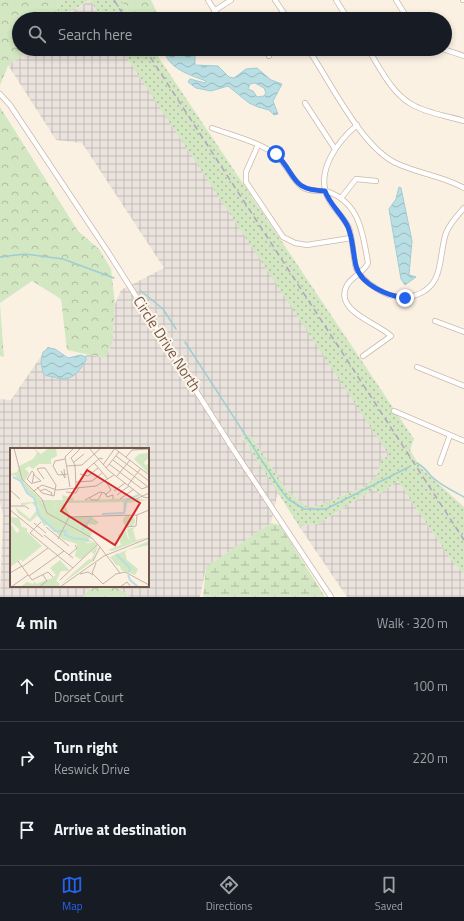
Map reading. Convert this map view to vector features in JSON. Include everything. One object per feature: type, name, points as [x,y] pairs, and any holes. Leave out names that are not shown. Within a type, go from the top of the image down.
[{"type":"street","points":[[208,0],[214,11],[231,0]]},
{"type":"street","points":[[275,0],[283,12]]},
{"type":"street","points":[[336,0],[344,12]]},
{"type":"street","points":[[396,0],[404,12]]},
{"type":"street","points":[[452,52],[464,56]]},
{"type":"street","points":[[313,56],[368,141],[386,157],[398,164],[452,182],[464,188]]},
{"type":"street","points":[[373,56],[392,86],[402,97],[413,105],[464,121]]},
{"type":"street","name":"Circle Drive North","points":[[0,94],[10,105],[108,252],[231,446],[331,597]]},
{"type":"street","points":[[305,103],[335,149]]},
{"type":"street","points":[[357,125],[335,149],[326,172],[325,191],[328,198],[345,222],[351,238],[358,273],[376,288],[396,297],[405,298],[424,292],[436,280],[446,234],[450,225],[464,208]]},
{"type":"street","points":[[212,128],[258,145],[276,154],[301,186],[310,191],[325,191],[341,198],[352,210],[361,226],[368,263],[366,267],[352,279],[344,291],[346,299],[356,314],[391,336],[363,356]]},
{"type":"street","points":[[258,145],[246,172],[246,182],[283,237],[295,243],[307,245],[351,238]]},
{"type":"street","points":[[341,198],[356,179],[362,178],[376,181]]},
{"type":"street","points":[[435,321],[464,332]]},
{"type":"street","points":[[417,367],[464,386]]},
{"type":"street","points":[[394,411],[464,441]]},
{"type":"street","points":[[440,463],[450,435]]},
{"type":"shaded area","points":[[90,0],[98,12],[72,12]]},
{"type":"shaded area","points":[[21,56],[126,56],[390,455],[381,461],[377,476],[366,486],[310,509],[288,492],[251,436],[241,436],[278,491],[271,523],[206,567],[200,597],[130,597],[116,587],[149,587],[149,448],[10,448],[10,587],[91,587],[83,597],[0,597],[3,515],[0,502],[0,399],[11,400],[48,346],[78,366],[87,354],[105,358],[112,344],[115,304],[121,290],[164,268],[82,143],[56,140],[8,65]]},
{"type":"shaded area","points":[[398,481],[450,558],[464,574],[464,597],[347,597],[299,526],[318,524],[375,488],[379,494]]},
{"type":"green space","points":[[0,0],[61,0],[57,4],[58,12],[12,12],[12,56],[22,56],[8,66],[0,85]]},
{"type":"green space","points":[[61,0],[90,0],[70,12],[58,12],[57,4]]},
{"type":"green space","points":[[90,0],[121,0],[129,12],[98,12]]},
{"type":"green space","points":[[121,0],[151,0],[157,12],[129,12]]},
{"type":"green space","points":[[126,56],[158,56],[414,439],[410,450],[420,467],[464,507],[464,574],[450,558],[398,481],[379,494],[375,488],[318,524],[299,526],[241,435],[251,436],[288,492],[310,509],[366,486],[377,476],[381,461],[389,455]]},
{"type":"green space","points":[[0,107],[78,231],[99,249],[111,269],[115,304],[112,344],[105,358],[67,350],[61,299],[32,281],[0,303]]},
{"type":"green space","points":[[0,304],[4,357],[0,356]]},
{"type":"green space","points":[[271,523],[280,525],[325,597],[203,597],[206,567]]},
{"type":"green space","points":[[91,587],[116,587],[130,597],[83,597]]},
{"type":"water","points":[[166,56],[195,56],[195,65],[218,66],[229,77],[234,78],[246,69],[257,68],[271,80],[282,84],[273,101],[278,114],[274,115],[269,110],[249,103],[228,86],[211,91],[196,88],[188,82],[190,79],[205,83],[206,81],[187,74],[170,62]],"holes":[[[255,83],[264,88],[266,93],[264,96],[257,97],[253,91],[248,89],[250,84]]]},
{"type":"water","points":[[399,187],[401,188],[412,241],[409,275],[416,277],[405,285],[401,279],[389,209],[396,199]]},
{"type":"water","points":[[49,348],[55,349],[68,358],[81,355],[86,357],[86,360],[77,373],[69,378],[60,379],[47,376],[43,373],[41,362],[43,352]]},
{"type":"waterway","points":[[0,257],[25,254],[63,259],[114,278]]},
{"type":"waterway","points":[[141,291],[163,309],[176,329]]},
{"type":"waterway","points":[[185,342],[281,490],[288,499],[304,509],[326,509],[409,467]]},
{"type":"waterway","points":[[417,463],[438,482],[464,497]]},
{"type":"railway","points":[[114,0],[122,12]]},
{"type":"railway","points":[[150,56],[464,540]]},
{"type":"route","points":[[276,154],[301,186],[310,191],[325,191],[348,228],[358,273],[366,281],[387,294],[405,298]]}]
